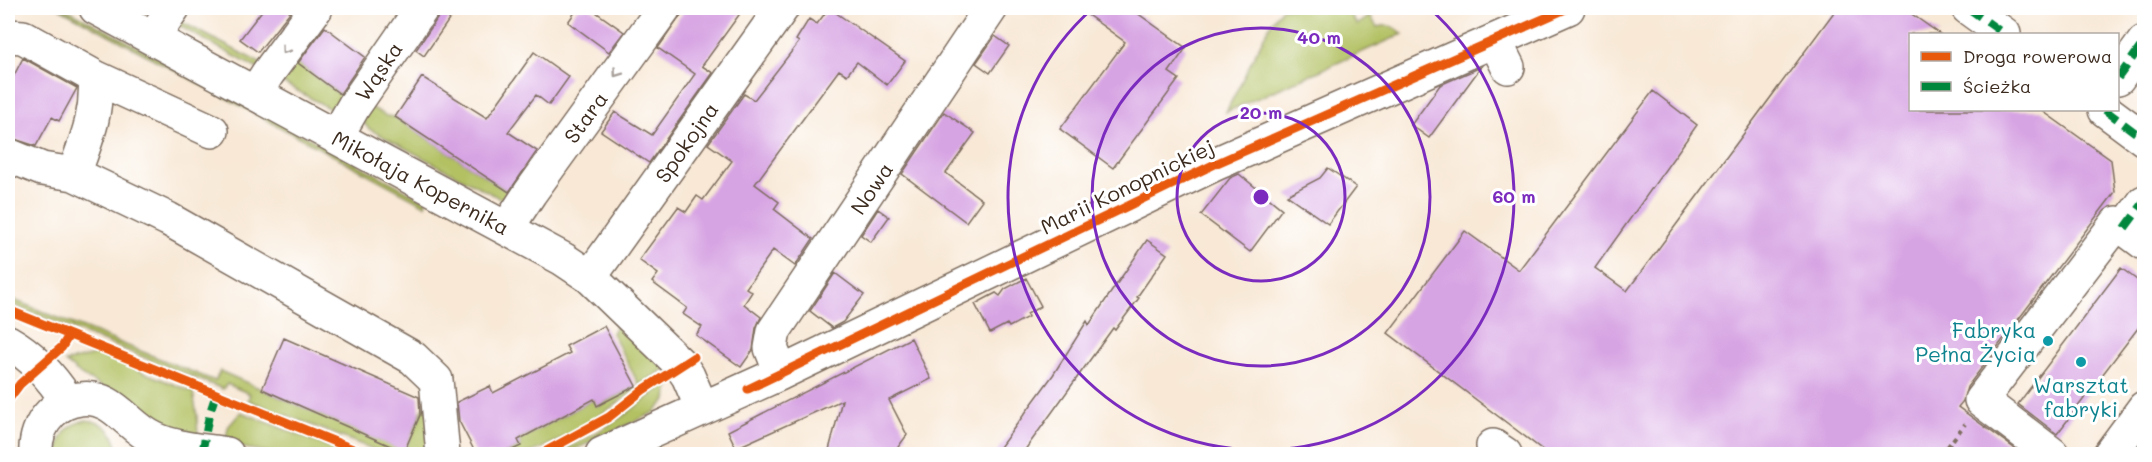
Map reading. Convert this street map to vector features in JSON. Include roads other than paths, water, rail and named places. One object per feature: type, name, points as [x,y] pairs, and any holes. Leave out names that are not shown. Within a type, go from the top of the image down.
[{"type":"street","points":[[153,38],[173,8]]},
{"type":"street","points":[[255,93],[267,73],[316,8]]},
{"type":"street","name":"Wąska","points":[[336,137],[354,106],[422,8]]},
{"type":"street","name":"Stara","points":[[507,228],[664,8]]},
{"type":"street","name":"Spokojna","points":[[590,277],[782,8]]},
{"type":"street","name":"Nowa","points":[[782,373],[771,348],[774,331],[992,8]]},
{"type":"street","name":"Marii Konopnickiej","points":[[602,454],[782,373],[1215,164],[1502,54],[1568,8]]},
{"type":"street","points":[[1968,8],[2003,33]]},
{"type":"street","name":"Mikołaja Kopernika","points":[[106,10],[153,38],[507,228],[590,277],[679,363],[688,376],[702,408]]},
{"type":"street","points":[[13,29],[95,77],[212,131]]},
{"type":"street","points":[[2119,77],[2145,42]]},
{"type":"street","points":[[74,174],[92,122],[97,99],[95,77]]},
{"type":"street","points":[[2106,111],[2145,139]]},
{"type":"street","points":[[8,155],[42,168],[74,174],[168,219],[413,358],[436,380],[443,454]]},
{"type":"street","points":[[2052,454],[1982,400],[2117,223],[2135,236],[2145,202]]},
{"type":"street","points":[[8,342],[42,369],[68,402]]},
{"type":"street","points":[[36,454],[37,436],[51,413],[68,402],[82,398],[99,400],[116,408],[139,430],[159,441],[227,454]]},
{"type":"street","points":[[2110,454],[2145,408]]},
{"type":"place","name":"Fabryka Pełna Życia","points":[[2048,341]]},
{"type":"place","name":"Warsztat fabryki","points":[[2081,362]]}]
